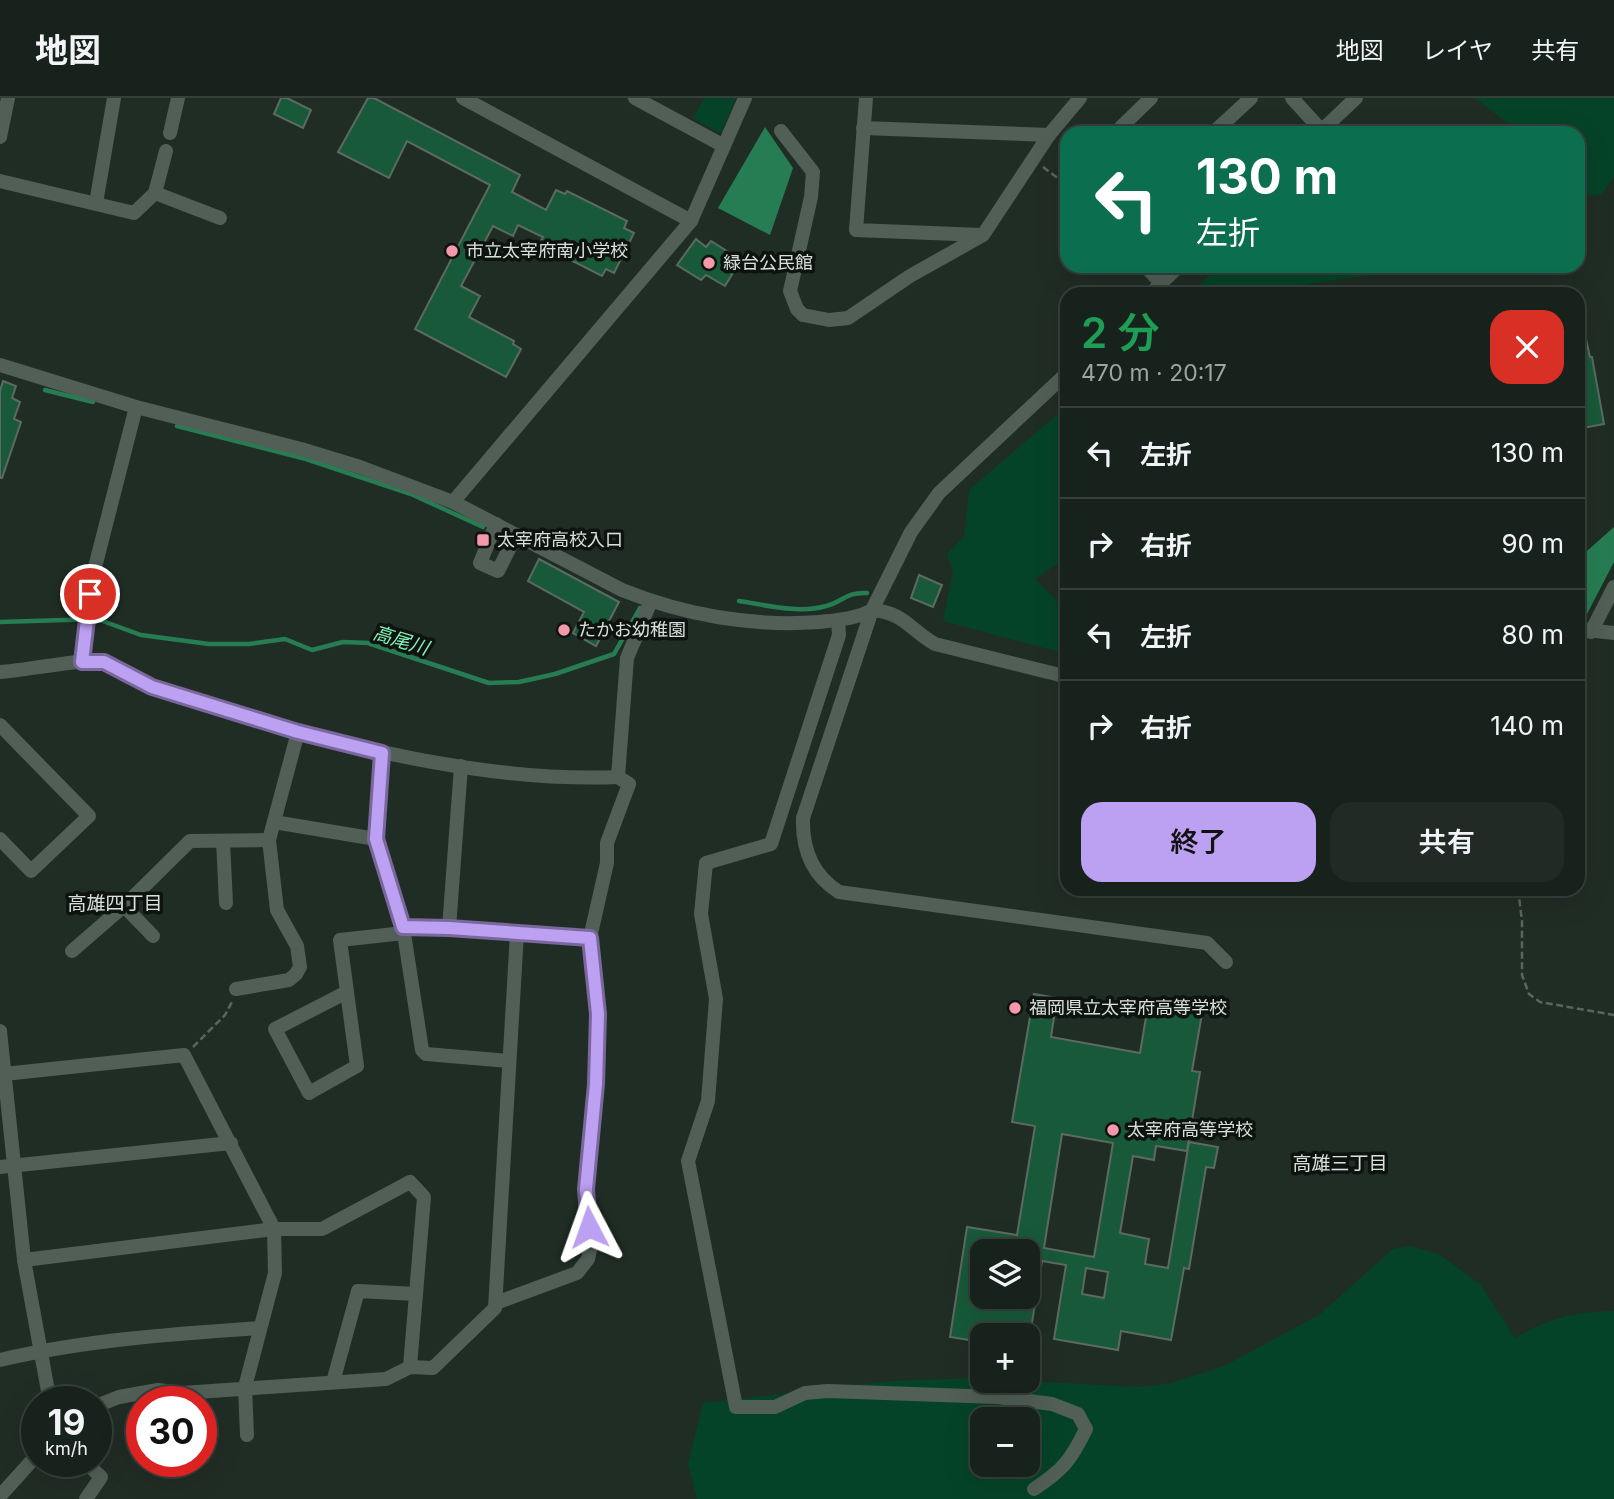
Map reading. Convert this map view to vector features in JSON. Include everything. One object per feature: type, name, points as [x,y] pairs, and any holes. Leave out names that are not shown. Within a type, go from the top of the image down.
[{"type":"street","points":[[0,137],[8,98]]},
{"type":"street","points":[[96,203],[114,98]]},
{"type":"street","points":[[170,134],[178,98]]},
{"type":"street","points":[[463,98],[691,221]]},
{"type":"street","points":[[635,98],[724,146]]},
{"type":"street","points":[[453,502],[691,221],[745,98]]},
{"type":"street","points":[[866,98],[856,230],[983,235]]},
{"type":"street","points":[[781,131],[813,173],[811,197],[790,291],[797,309],[803,315],[829,320],[848,318],[911,276],[983,235],[1032,158],[1080,98]]},
{"type":"street","points":[[1122,126],[1151,98]]},
{"type":"street","points":[[1221,126],[1251,98]]},
{"type":"street","points":[[1292,98],[1315,126]]},
{"type":"street","points":[[1326,126],[1356,98]]},
{"type":"street","points":[[863,128],[1049,135]]},
{"type":"street","points":[[0,181],[134,213],[155,193],[166,151]]},
{"type":"street","points":[[155,193],[220,218]]},
{"type":"street","points":[[1152,273],[1161,283]]},
{"type":"street","points":[[1157,287],[1172,273]]},
{"type":"street","points":[[0,365],[136,407],[301,449],[360,467],[453,502],[622,590],[651,601],[730,619],[783,624],[838,620],[872,610],[897,615],[935,644],[1060,675]]},
{"type":"street","points":[[1060,380],[939,493],[911,532],[872,610],[803,818],[802,838],[822,879],[839,892],[1207,943],[1226,962]]},
{"type":"street","points":[[82,662],[93,575],[136,407]]},
{"type":"street","points":[[496,524],[480,563],[498,571],[516,535]]},
{"type":"street","points":[[1614,587],[1585,631],[1614,634]]},
{"type":"street","points":[[618,777],[627,658],[651,601]]},
{"type":"street","points":[[838,620],[839,635],[771,844],[706,863],[701,914],[716,999],[708,1101],[688,1161],[736,1407],[775,1407],[805,1393],[828,1391],[997,1396],[1052,1404],[1078,1415],[1086,1429],[1061,1471],[1034,1489]]},
{"type":"street","points":[[0,672],[82,662],[104,662],[152,687],[298,732],[382,753],[461,766],[571,779],[618,777],[629,784],[607,843],[607,863],[590,938],[598,1014],[596,1084],[586,1189],[591,1246],[588,1259],[577,1273],[496,1303]]},
{"type":"street","points":[[0,725],[89,816],[31,871],[0,839]]},
{"type":"street","points":[[236,989],[289,980],[300,967],[297,946],[277,910],[269,840],[298,732]]},
{"type":"street","points":[[382,753],[376,839],[403,930],[422,1049],[426,1054],[509,1061]]},
{"type":"street","points":[[449,928],[461,766]]},
{"type":"street","points":[[274,822],[376,839]]},
{"type":"street","points":[[72,951],[124,906],[190,841],[269,840]]},
{"type":"street","points":[[223,841],[226,903]]},
{"type":"street","points":[[124,906],[153,936]]},
{"type":"street","points":[[347,992],[275,1029],[309,1093],[357,1066],[340,940],[403,930],[449,928],[590,938]]},
{"type":"street","points":[[112,1400],[158,1390],[182,1393],[386,1378],[410,1367],[430,1369],[436,1367],[495,1308],[517,933]]},
{"type":"street","points":[[0,1031],[7,1166],[47,1386]]},
{"type":"street","points":[[4,1074],[184,1055],[274,1229],[275,1273],[245,1387],[247,1435]]},
{"type":"street","points":[[7,1166],[231,1143]]},
{"type":"street","points":[[24,1261],[274,1229],[322,1229],[410,1182],[424,1197],[410,1367]]},
{"type":"street","points":[[333,1382],[358,1291],[416,1294]]},
{"type":"street","points":[[0,1360],[39,1351],[153,1335],[260,1328]]},
{"type":"street","points":[[0,1496],[21,1473]]},
{"type":"street","points":[[86,1499],[101,1477]]},
{"type":"path","points":[[1032,158],[1060,180]]},
{"type":"path","points":[[1519,896],[1522,921],[1522,975],[1529,994],[1540,1002],[1614,1015]]},
{"type":"path","points":[[184,1055],[225,1015],[236,989]]},
{"type":"shaded area","points":[[704,98],[736,98],[721,133],[693,119]]},
{"type":"shaded area","points":[[1475,98],[1614,98],[1614,176],[1602,194],[1585,196],[1585,126],[1529,126],[1506,122]]},
{"type":"shaded area","points":[[765,127],[793,168],[770,235],[718,208]]},
{"type":"shaded area","points":[[1212,273],[1384,273],[1302,287],[1198,287]]},
{"type":"shaded area","points":[[1060,412],[1060,562],[1035,579],[1060,603],[1060,652],[943,621],[953,571],[947,554],[964,536],[969,490]]},
{"type":"shaded area","points":[[1614,527],[1614,562],[1585,615],[1585,553]]},
{"type":"shaded area","points":[[1411,1246],[1440,1255],[1480,1284],[1515,1338],[1562,1317],[1614,1311],[1614,1499],[697,1499],[688,1464],[703,1403],[892,1381],[970,1378],[970,1393],[1040,1393],[1040,1382],[1139,1387],[1172,1383],[1224,1366],[1319,1315],[1393,1249]]},
{"type":"building","points":[[281,98],[287,98],[311,110],[303,128],[274,114]]},
{"type":"building","points":[[368,98],[374,98],[520,175],[512,192],[546,210],[556,190],[565,194],[567,191],[627,221],[624,228],[634,233],[614,273],[606,269],[602,276],[539,244],[543,237],[518,225],[513,236],[493,226],[461,286],[480,296],[469,317],[514,341],[513,344],[521,349],[506,377],[415,329],[490,185],[407,141],[389,178],[338,152]]},
{"type":"building","name":"緑台公民館","points":[[696,239],[706,247],[711,241],[741,260],[725,286],[706,275],[701,280],[677,265]]},
{"type":"building","points":[[1585,334],[1592,357],[1604,424],[1585,428]]},
{"type":"building","points":[[3,381],[16,386],[12,398],[20,402],[14,419],[21,422],[0,478],[0,391]]},
{"type":"building","points":[[539,559],[619,602],[596,646],[573,633],[584,612],[528,581]]},
{"type":"building","points":[[919,575],[942,585],[933,607],[911,598]]},
{"type":"building","name":"太宰府高等学校","points":[[1034,994],[1057,998],[1051,1037],[1140,1053],[1149,999],[1203,1008],[1192,1071],[1200,1072],[1187,1151],[1156,1146],[1154,1160],[1133,1156],[1120,1233],[1149,1239],[1145,1264],[1168,1268],[1189,1142],[1218,1147],[1214,1168],[1206,1167],[1189,1269],[1184,1268],[1171,1340],[1121,1331],[1118,1350],[1054,1339],[1066,1265],[1042,1261],[1040,1273],[1040,1239],[970,1239],[970,1309],[1034,1309],[1032,1323],[970,1323],[970,1340],[950,1337],[967,1227],[1017,1235],[1035,1126],[1012,1122]],"holes":[[[1062,1134],[1113,1143],[1094,1257],[1044,1248]],[[1086,1268],[1108,1272],[1104,1298],[1082,1294]]]},
{"type":"waterway","points":[[45,390],[93,402]]},
{"type":"waterway","points":[[177,426],[306,459],[411,494],[483,527]]},
{"type":"waterway","points":[[739,601],[805,609],[832,604],[854,594],[867,593]]},
{"type":"waterway","name":"高尾川","points":[[0,622],[97,619],[141,635],[209,644],[249,644],[285,639],[312,650],[343,642],[368,643],[489,683],[519,682],[555,674],[614,654],[640,608]]},
{"type":"place","name":"市立太宰府南小学校","points":[[452,251]]},
{"type":"place","name":"緑台公民館","points":[[709,263]]},
{"type":"place","name":"太宰府高校入口","points":[[483,540]]},
{"type":"place","name":"たかお幼稚園","points":[[564,630]]},
{"type":"place","name":"福岡県立太宰府高等学校","points":[[1015,1008]]},
{"type":"place","name":"太宰府高等学校","points":[[1113,1130]]},
{"type":"district","name":"高雄四丁目","points":[[115,903]]},
{"type":"district","name":"高雄三丁目","points":[[1340,1163]]},
{"type":"route","points":[[90,594],[82,662],[104,662],[152,687],[298,732],[382,753],[376,839],[403,927],[590,938],[598,1014],[596,1084],[586,1189],[589,1227]]}]
